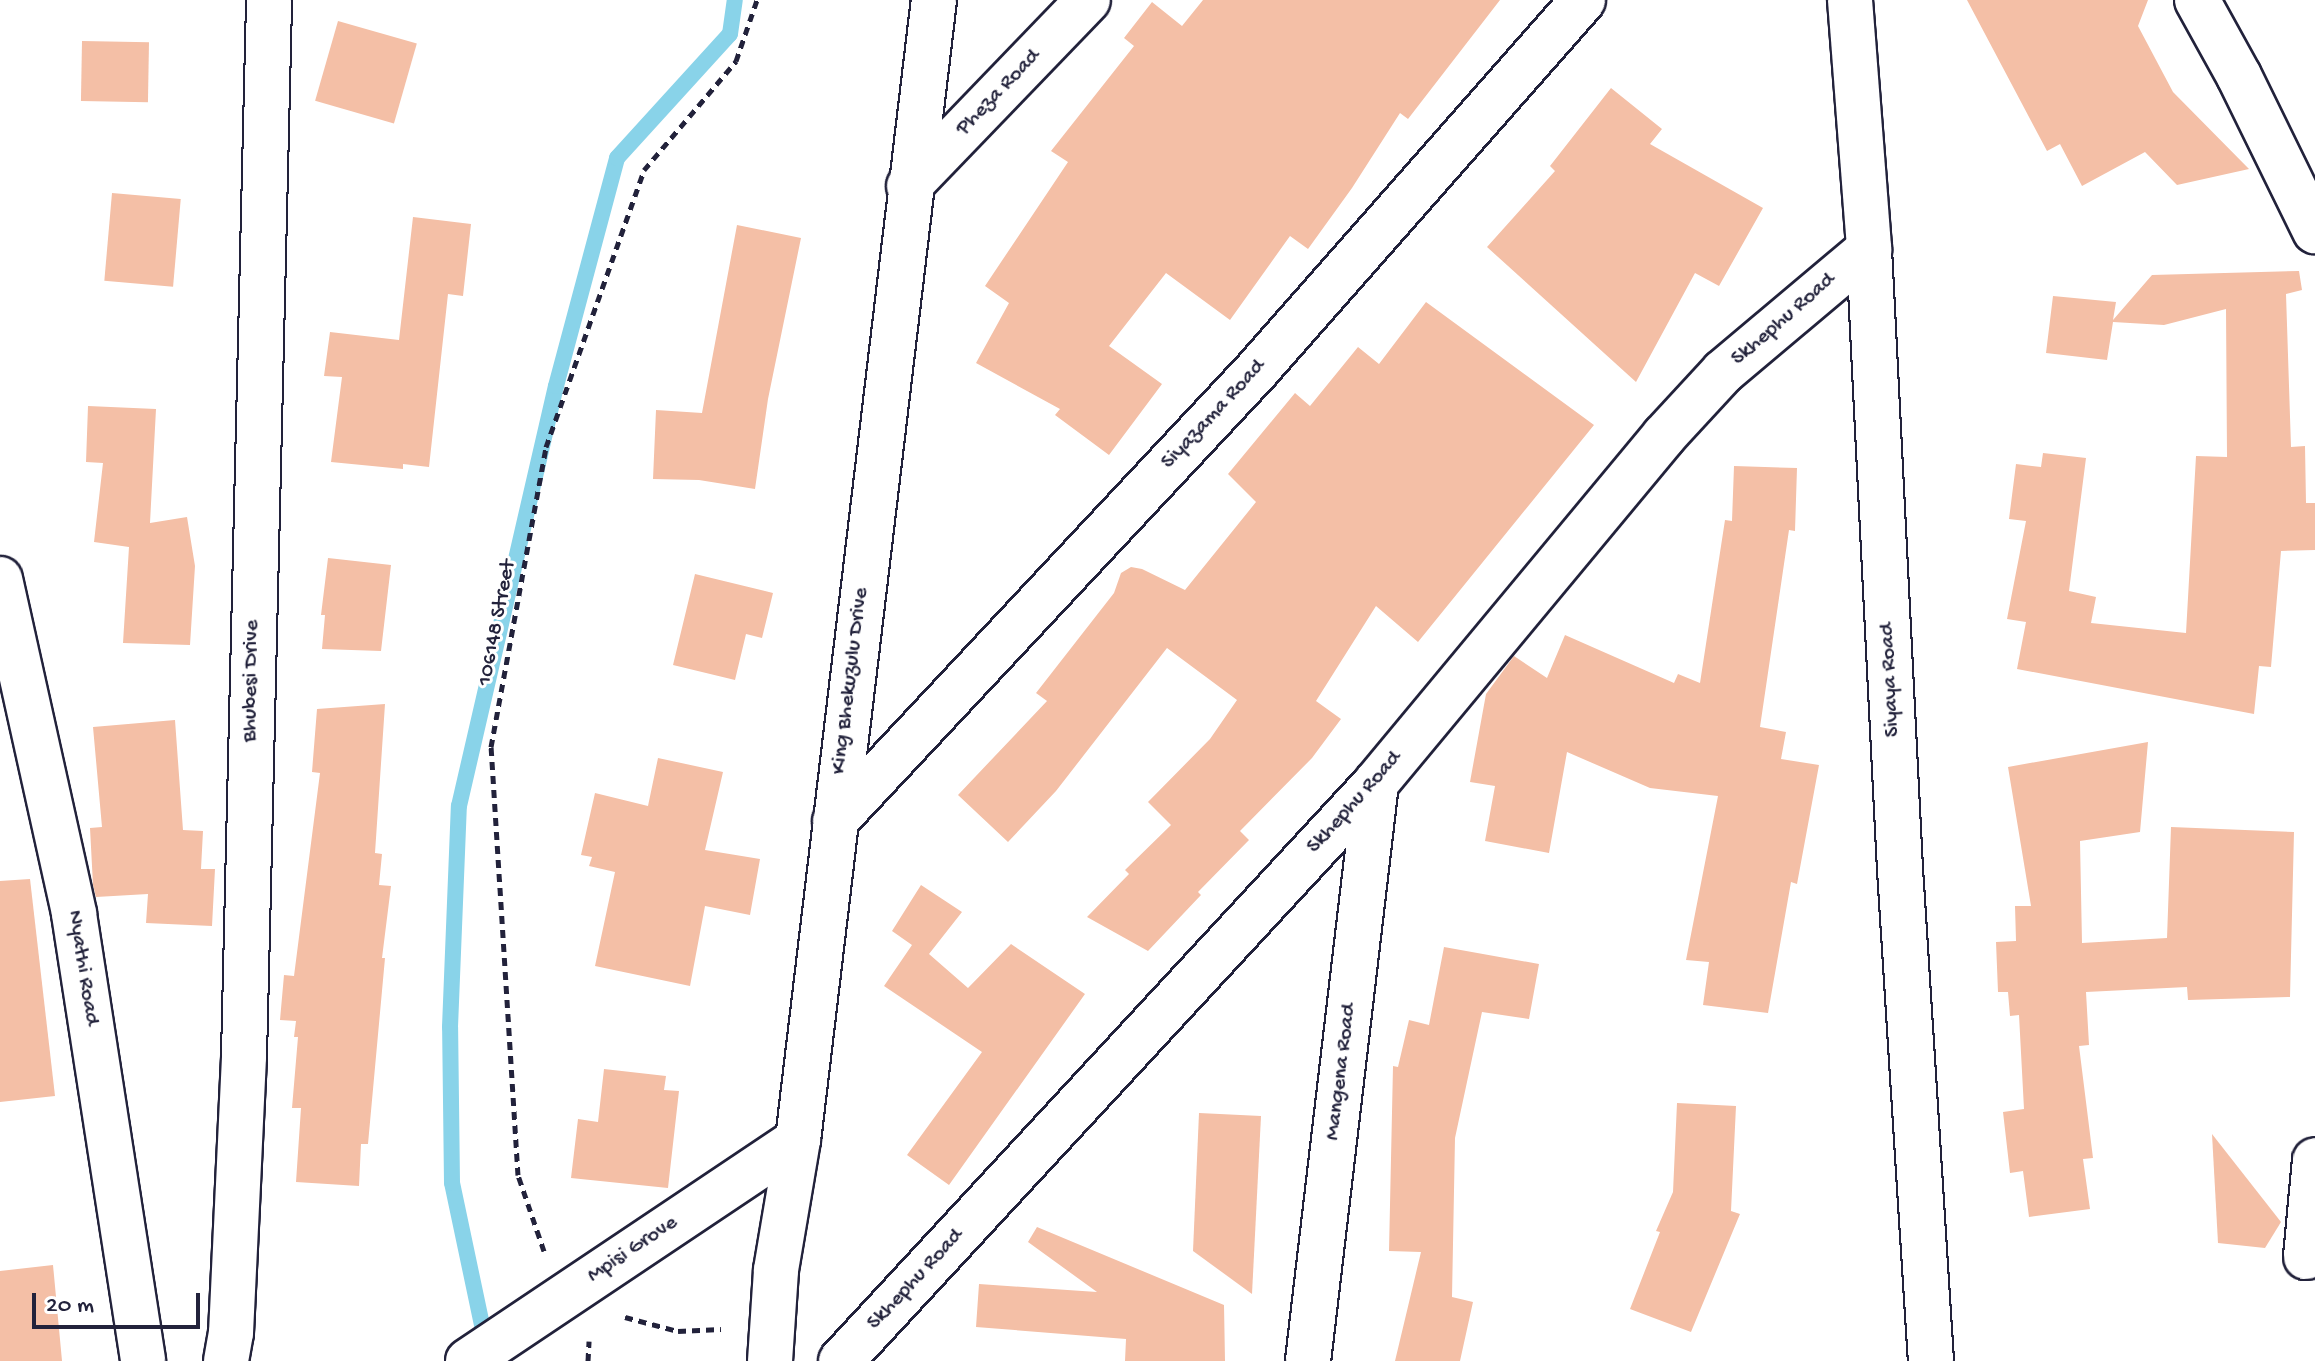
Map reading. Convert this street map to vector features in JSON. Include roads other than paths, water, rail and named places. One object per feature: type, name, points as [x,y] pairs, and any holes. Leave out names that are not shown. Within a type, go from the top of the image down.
[{"type":"street","name":"Bhubesi Drive","points":[[226,1361],[231,1333],[244,1056],[269,0]]},
{"type":"street","name":"King Bhekuzulu Drive","points":[[772,1340],[776,1270],[798,1140],[909,186],[934,0]]},
{"type":"street","name":"Pheza Road","points":[[909,186],[1088,0]]},
{"type":"street","name":"Siyazama Road","points":[[835,821],[1257,370],[1583,0]]},
{"type":"street","name":"Siyaya Road","points":[[1850,0],[1869,249],[1900,869],[1931,1361]]},
{"type":"street","points":[[2197,0],[2239,76],[2315,231]]},
{"type":"street","name":"Skhephu Road","points":[[841,1361],[1376,783],[1664,436],[1723,372],[1869,249]]},
{"type":"street","name":"Nyathi Road","points":[[0,579],[74,914],[143,1361]]},
{"type":"street","name":"Mangena Road","points":[[1308,1361],[1376,783]]},
{"type":"street","name":"Mpisi Grove","points":[[468,1361],[798,1140]]},
{"type":"street","points":[[2306,1257],[2315,1160]]},
{"type":"waterway","points":[[486,1344],[452,1183],[450,1027],[459,806],[556,386],[617,158],[730,34],[735,0]]}]
